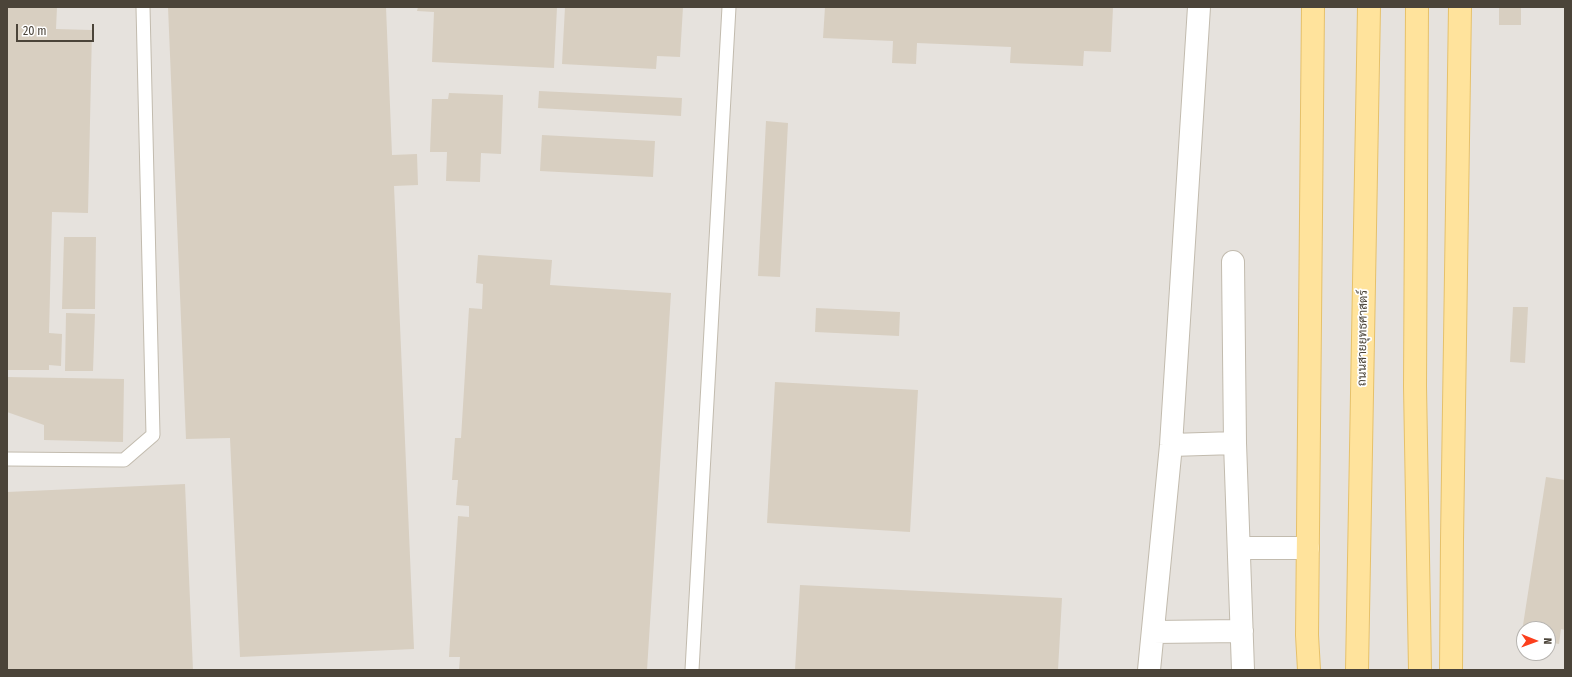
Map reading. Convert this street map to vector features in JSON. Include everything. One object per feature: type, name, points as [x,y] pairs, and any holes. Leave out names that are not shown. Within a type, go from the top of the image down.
[{"type":"main road","points":[[1309,670],[1307,635],[1313,7]]},
{"type":"main road","name":"ถนนสายยุทธศาสตร์","points":[[1357,670],[1369,7]]},
{"type":"main road","points":[[1417,7],[1415,386],[1420,670]]},
{"type":"main road","points":[[1451,670],[1460,7]]},
{"type":"street","points":[[1148,670],[1171,445],[1199,7]]},
{"type":"street","points":[[1233,262],[1235,443],[1243,670]]},
{"type":"street","points":[[1171,445],[1235,443]]},
{"type":"street","points":[[1239,548],[1308,548]]},
{"type":"street","points":[[1153,632],[1242,631]]},
{"type":"lane","points":[[7,459],[124,460],[153,435],[143,7]]},
{"type":"lane","points":[[692,670],[729,7]]},
{"type":"shaded area","points":[[7,7],[1565,7],[1565,670],[7,670]]},
{"type":"building","points":[[7,7],[57,7],[56,29],[92,30],[88,213],[52,212],[49,333],[62,334],[61,366],[49,365],[49,370],[7,370]]},
{"type":"building","points":[[168,7],[386,7],[392,155],[417,154],[418,185],[394,186],[414,649],[240,657],[230,438],[186,439]]},
{"type":"building","points":[[418,7],[557,7],[554,68],[432,62],[434,12],[417,11]]},
{"type":"building","points":[[565,7],[683,7],[680,57],[657,56],[656,69],[562,64]]},
{"type":"building","points":[[825,7],[1113,7],[1111,52],[1084,51],[1083,66],[1010,63],[1011,47],[917,43],[916,64],[892,63],[893,41],[823,38]]},
{"type":"building","points":[[1499,7],[1521,7],[1521,25],[1499,25]]},
{"type":"building","points":[[539,91],[682,98],[681,116],[538,108]]},
{"type":"building","points":[[449,93],[503,95],[501,154],[481,153],[480,182],[446,181],[447,152],[430,152],[432,99],[448,99]]},
{"type":"building","points":[[766,121],[788,123],[780,277],[758,276]]},
{"type":"building","points":[[542,135],[655,141],[653,177],[540,171]]},
{"type":"building","points":[[64,237],[96,237],[95,309],[62,309]]},
{"type":"building","points":[[478,255],[552,260],[550,285],[671,293],[647,670],[459,670],[460,657],[449,657],[458,516],[469,517],[469,506],[456,505],[458,480],[452,480],[455,438],[461,438],[469,308],[482,309],[483,284],[476,283]]},
{"type":"building","points":[[1513,307],[1528,307],[1525,363],[1510,362]]},
{"type":"building","points":[[816,308],[900,312],[899,336],[815,332]]},
{"type":"building","points":[[66,313],[95,314],[93,371],[65,371]]},
{"type":"building","points":[[7,377],[124,379],[123,442],[44,440],[44,425],[7,412]]},
{"type":"building","points":[[775,382],[918,390],[910,532],[767,523]]},
{"type":"building","points":[[1546,477],[1565,480],[1565,630],[1561,629],[1559,644],[1556,643],[1556,621],[1524,621]]},
{"type":"building","points":[[185,484],[193,670],[7,670],[7,492]]},
{"type":"building","points":[[800,585],[1062,598],[1058,670],[795,670]]}]
